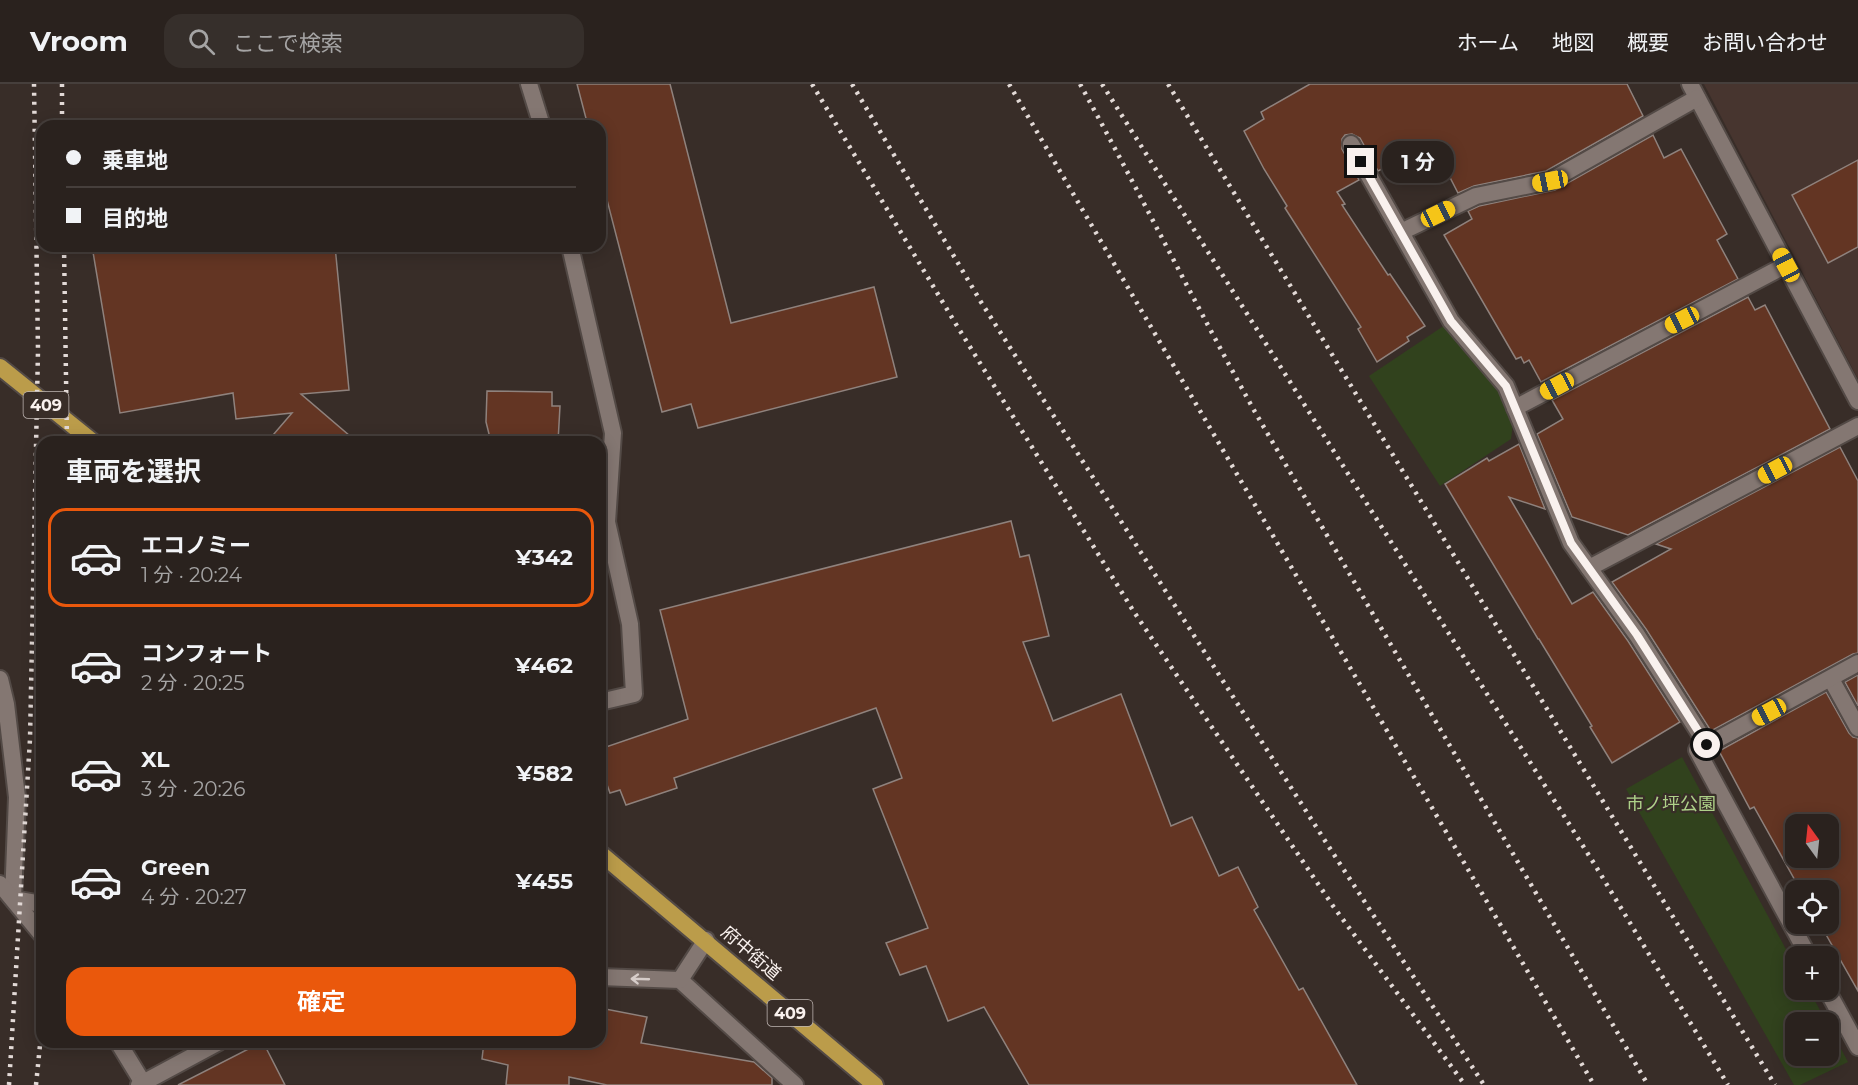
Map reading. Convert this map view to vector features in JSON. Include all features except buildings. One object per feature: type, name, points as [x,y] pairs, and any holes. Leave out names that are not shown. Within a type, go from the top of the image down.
[{"type":"highway","name":"409","points":[[0,367],[86,436]]},
{"type":"highway","name":"府中街道","points":[[606,857],[875,1085]]},
{"type":"street","points":[[529,84],[540,120]]},
{"type":"street","points":[[1401,232],[1476,196],[1550,181],[1694,91],[1858,401]]},
{"type":"street","points":[[1351,144],[1451,321],[1506,386],[1571,543],[1637,635],[1702,748],[1803,946]]},
{"type":"street","points":[[571,252],[614,433],[607,522],[630,624],[634,694],[606,701]]},
{"type":"street","points":[[1515,408],[1786,265]]},
{"type":"street","points":[[1590,568],[1858,426]]},
{"type":"street","points":[[1702,748],[1858,663]]},
{"type":"street","points":[[0,679],[6,704],[17,797],[13,899]]},
{"type":"street","points":[[1831,679],[1858,728]]},
{"type":"street","points":[[0,884],[36,927]]},
{"type":"street","points":[[13,899],[36,903]]},
{"type":"street","points":[[680,980],[706,940]]},
{"type":"street","points":[[606,977],[680,980],[795,1085]]},
{"type":"street","points":[[1832,1000],[1858,1047]]},
{"type":"street","points":[[121,1048],[141,1084],[208,1048]]},
{"type":"shaded area","points":[[1704,84],[1858,84],[1858,379]]},
{"type":"green space","points":[[1451,321],[1515,408],[1511,439],[1440,486],[1369,376]]},
{"type":"green space","name":"市ノ坪公園","points":[[1682,757],[1785,948],[1785,1000],[1814,1000],[1821,1012],[1785,1012],[1785,1066],[1839,1066],[1839,1045],[1848,1062],[1800,1085],[1794,1085],[1626,789]]},
{"type":"railway","points":[[34,84],[36,217]]},
{"type":"railway","points":[[62,84],[62,120]]},
{"type":"railway","points":[[812,84],[954,321],[1134,612],[1333,906],[1465,1085]]},
{"type":"railway","points":[[852,84],[981,302],[1484,1085]]},
{"type":"railway","points":[[1009,84],[1594,1085]]},
{"type":"railway","points":[[1080,84],[1255,412],[1648,1085]]},
{"type":"railway","points":[[1102,84],[1595,865],[1728,1085]]},
{"type":"railway","points":[[1168,84],[1775,1085]]},
{"type":"railway","points":[[36,436],[37,252]]},
{"type":"railway","points":[[64,252],[67,436]]},
{"type":"railway","points":[[9,1085],[30,739],[36,447]]},
{"type":"railway","points":[[36,1085],[40,1048]]},
{"type":"route","points":[[1361,162],[1451,321],[1506,386],[1571,543],[1637,635],[1707,745]]}]
